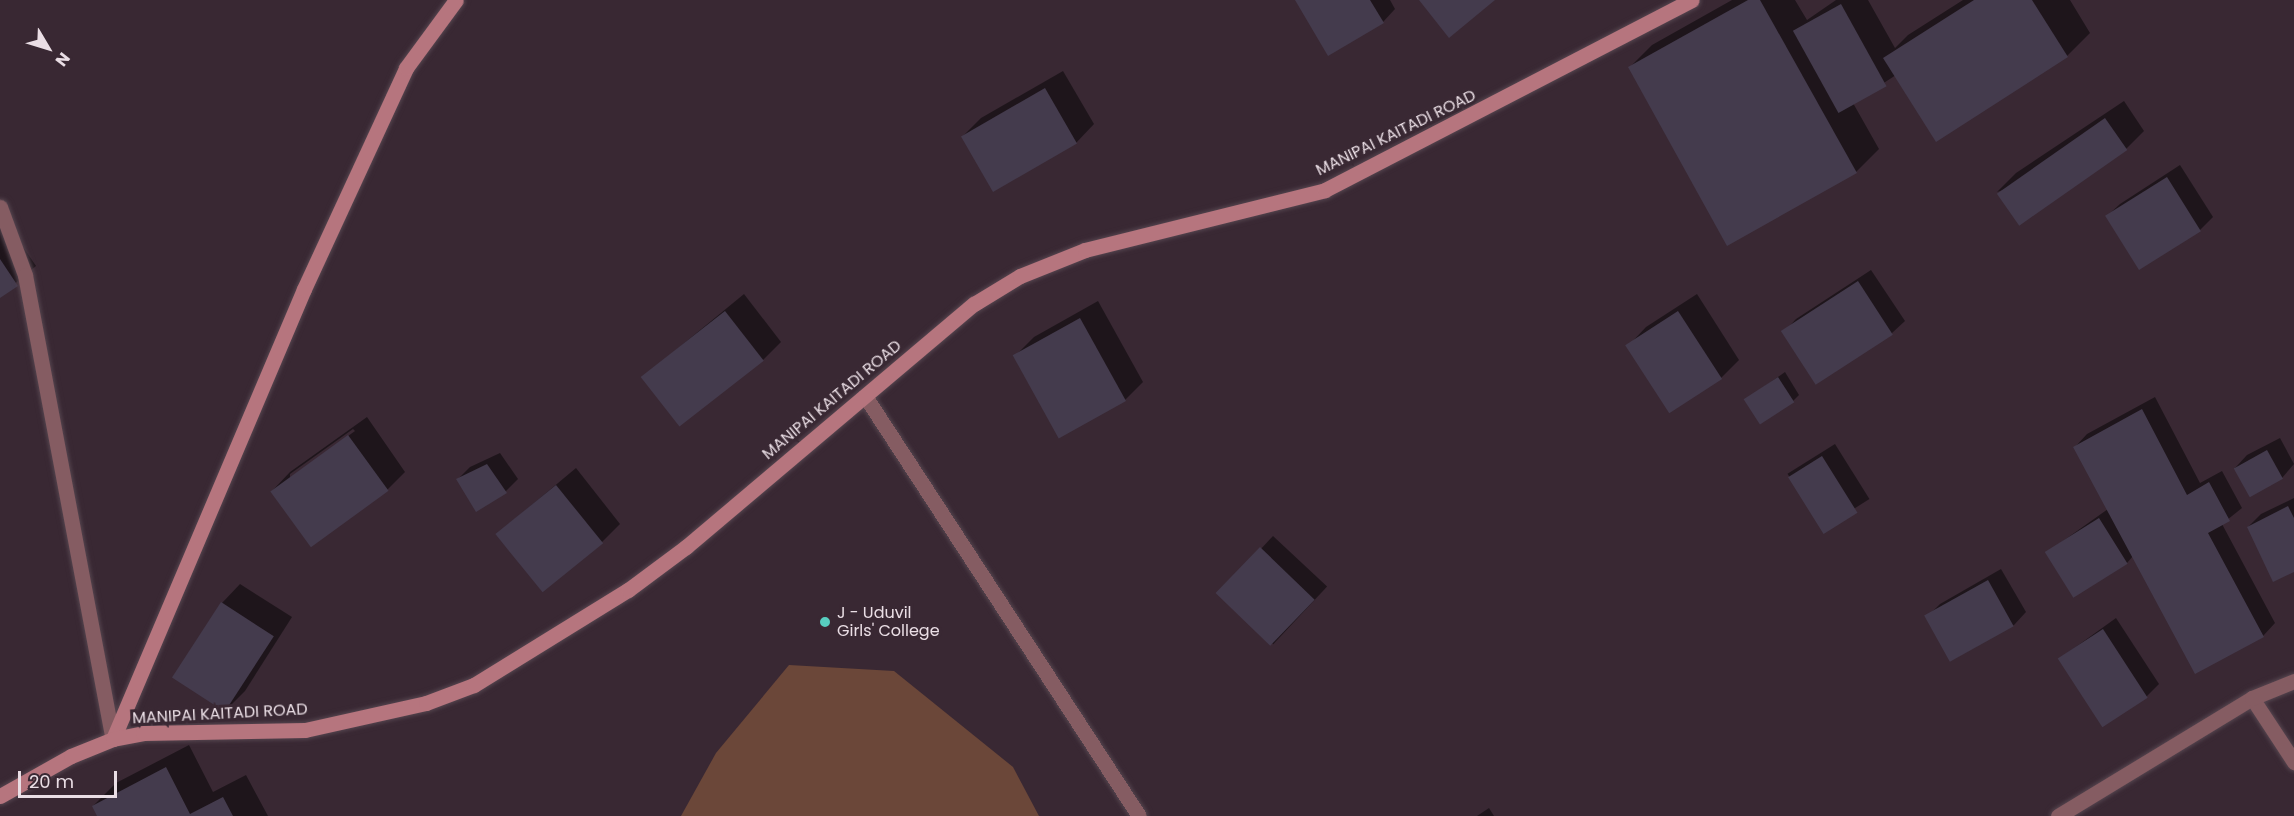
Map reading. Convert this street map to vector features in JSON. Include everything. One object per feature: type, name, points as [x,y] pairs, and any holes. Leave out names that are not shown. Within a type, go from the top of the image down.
[{"type":"main road","points":[[113,739],[304,289],[391,100],[406,68],[456,0]]},
{"type":"main road","name":"MANIPAI KAITADI ROAD","points":[[0,796],[71,756],[113,739],[143,733],[305,730],[426,703],[474,686],[628,590],[669,560],[974,304],[1020,276],[1085,250],[1325,190],[1692,0]]},
{"type":"street","points":[[0,207],[25,275],[113,739]]},
{"type":"street","points":[[865,396],[1139,816]]},
{"type":"street","points":[[2058,816],[2252,698],[2294,681]]},
{"type":"street","points":[[2252,698],[2294,762]]},
{"type":"shaded area","points":[[789,665],[894,671],[1013,767],[1039,816],[681,816],[716,753]]},
{"type":"building","points":[[1295,0],[1370,0],[1384,23],[1328,56]]},
{"type":"building","points":[[1419,0],[1495,0],[1449,38]]},
{"type":"building","points":[[1748,0],[1760,0],[1857,173],[1727,246],[1628,67]]},
{"type":"building","points":[[1974,0],[2032,0],[2068,57],[1936,142],[1883,58]]},
{"type":"building","points":[[1841,4],[1887,86],[1838,113],[1793,31]]},
{"type":"building","points":[[1045,88],[1077,143],[993,192],[961,136]]},
{"type":"building","points":[[2105,118],[2127,150],[2019,226],[1997,194]]},
{"type":"building","points":[[2167,177],[2201,231],[2139,270],[2105,216]]},
{"type":"building","points":[[0,259],[18,286],[0,298]]},
{"type":"building","points":[[1858,281],[1893,335],[1816,385],[1781,331]]},
{"type":"building","points":[[725,311],[764,361],[679,427],[641,377]]},
{"type":"building","points":[[1678,311],[1722,379],[1669,413],[1625,345]]},
{"type":"building","points":[[1080,318],[1126,401],[1059,438],[1013,355]]},
{"type":"building","points":[[1778,377],[1794,402],[1760,424],[1744,399]]},
{"type":"building","points":[[2142,409],[2187,495],[2209,482],[2230,521],[2208,533],[2264,637],[2195,674],[2073,447]]},
{"type":"building","points":[[348,435],[389,491],[311,547],[270,491]]},
{"type":"building","points":[[2267,450],[2283,479],[2250,497],[2234,468]]},
{"type":"building","points":[[1822,456],[1858,513],[1824,534],[1788,477]]},
{"type":"building","points":[[487,464],[507,493],[476,512],[456,479]]},
{"type":"building","points":[[556,485],[603,543],[543,592],[495,534]]},
{"type":"building","points":[[2288,506],[2294,518],[2294,572],[2273,582],[2247,527]]},
{"type":"building","points":[[2099,518],[2128,564],[2073,598],[2045,552]]},
{"type":"building","points":[[1260,547],[1315,600],[1270,646],[1216,593]]},
{"type":"building","points":[[1988,580],[2014,626],[1950,662],[1924,615]]},
{"type":"building","points":[[221,602],[274,636],[225,712],[172,677]]},
{"type":"building","points":[[2103,629],[2148,698],[2102,727],[2058,658]]},
{"type":"building","points":[[166,767],[190,814],[223,797],[233,816],[97,816],[92,806]]},
{"type":"place","name":"J - Uduvil Girls' College","points":[[825,622]]}]
